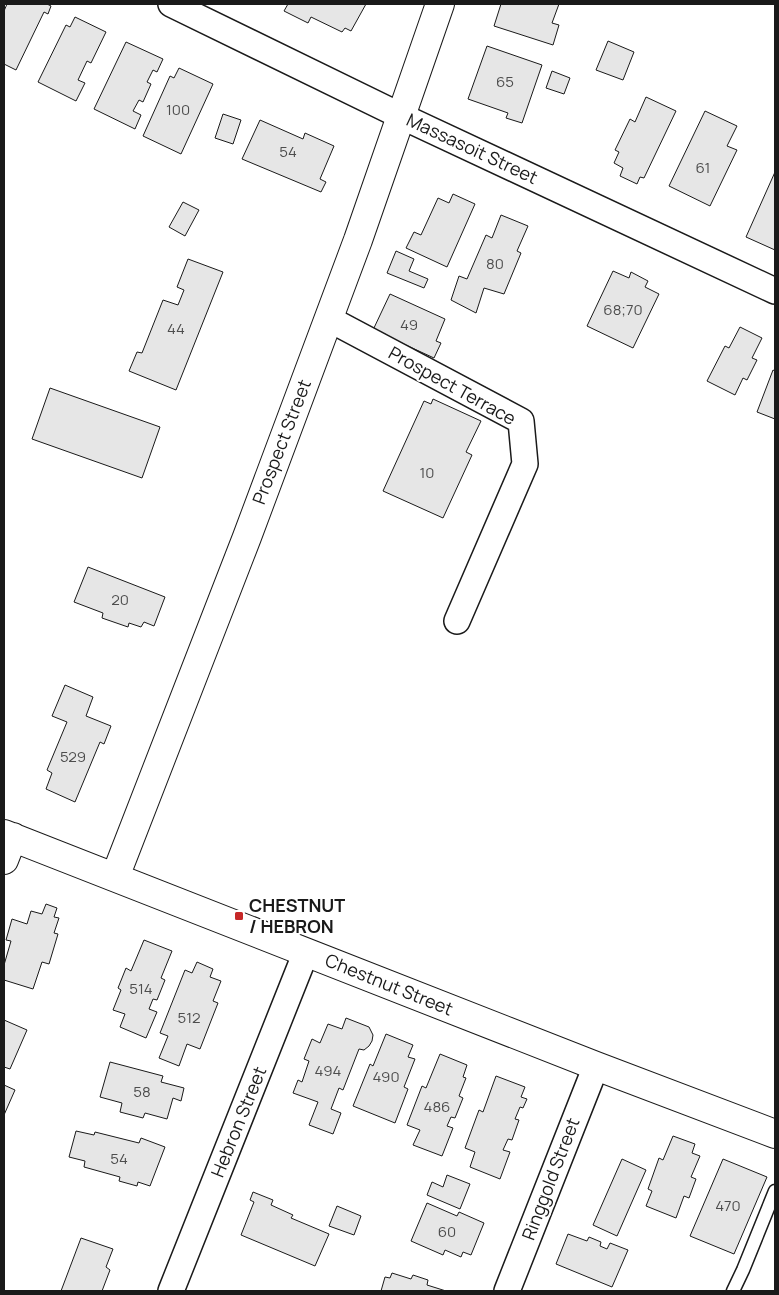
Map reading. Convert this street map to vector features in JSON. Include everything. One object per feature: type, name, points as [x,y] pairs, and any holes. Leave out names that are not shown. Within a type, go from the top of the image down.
[{"type":"main road","name":"Prospect Street","points":[[115,877],[247,537],[358,240],[440,4]]},
{"type":"main road","name":"Chestnut Street","points":[[7,844],[115,877],[596,1066],[775,1134]]},
{"type":"street","name":"Massasoit Street","points":[[171,4],[401,116],[775,291]]},
{"type":"street","name":"Prospect Terrace","points":[[328,319],[521,421],[525,464],[457,621]]},
{"type":"street","name":"Hebron Street","points":[[171,1291],[306,952]]},
{"type":"street","name":"Ringgold Street","points":[[507,1291],[596,1066]]},
{"type":"lane","points":[[733,1291],[775,1191]]},
{"type":"building","points":[[7,4],[47,4],[51,6],[48,14],[44,12],[16,70],[4,64],[4,11]]},
{"type":"building","points":[[288,4],[366,4],[351,31],[345,28],[342,32],[311,17],[308,23],[284,11]]},
{"type":"building","points":[[501,4],[559,4],[552,23],[559,25],[553,45],[494,26]]},
{"type":"building","points":[[75,17],[106,32],[91,63],[87,61],[78,80],[85,83],[76,101],[38,82],[66,25],[70,27]]},
{"type":"building","points":[[608,41],[634,52],[623,80],[596,70]]},
{"type":"building","points":[[126,42],[163,59],[157,72],[153,70],[147,82],[151,84],[143,102],[139,100],[133,111],[141,115],[135,129],[94,109]]},
{"type":"building","points":[[487,46],[542,65],[522,123],[506,118],[508,113],[468,99]]},
{"type":"building","points":[[179,68],[213,84],[181,154],[143,136],[170,76],[174,78]]},
{"type":"building","points":[[552,71],[570,78],[564,94],[546,88]]},
{"type":"building","points":[[646,97],[676,111],[644,178],[640,177],[637,184],[620,176],[623,168],[614,163],[619,152],[615,150],[630,119],[635,122]]},
{"type":"building","points":[[705,111],[737,126],[727,146],[737,150],[710,206],[669,186]]},
{"type":"building","points":[[223,114],[241,120],[233,144],[215,138]]},
{"type":"building","points":[[260,120],[303,139],[305,133],[334,146],[320,179],[326,182],[321,192],[242,159]]},
{"type":"building","points":[[775,172],[775,250],[746,237]]},
{"type":"building","points":[[453,194],[475,204],[447,267],[406,248],[414,232],[421,235],[438,198],[449,203]]},
{"type":"building","points":[[183,202],[199,210],[185,236],[169,227]]},
{"type":"building","points":[[501,215],[528,226],[517,251],[521,253],[504,294],[484,288],[476,313],[451,300],[459,276],[467,279],[486,235],[492,238]]},
{"type":"building","points":[[396,251],[414,259],[409,271],[428,279],[424,288],[387,273]]},
{"type":"building","points":[[188,259],[223,272],[176,390],[129,371],[137,352],[142,353],[163,300],[178,305],[184,290],[177,287]]},
{"type":"building","points":[[613,271],[629,278],[631,272],[648,281],[645,287],[659,294],[633,348],[587,326]]},
{"type":"building","points":[[390,294],[445,319],[436,341],[441,343],[434,358],[373,330]]},
{"type":"building","points":[[740,327],[762,338],[752,358],[757,360],[747,380],[743,378],[735,395],[707,381],[725,346],[729,348]]},
{"type":"building","points":[[773,370],[775,371],[775,419],[757,412]]},
{"type":"building","points":[[50,388],[160,427],[142,478],[32,439]]},
{"type":"building","points":[[433,399],[481,421],[466,452],[472,455],[443,518],[383,491],[424,401],[431,404]]},
{"type":"building","points":[[88,567],[165,597],[154,626],[144,622],[141,627],[129,623],[128,627],[102,618],[103,613],[74,602]]},
{"type":"building","points":[[65,685],[93,697],[86,716],[111,726],[104,744],[100,742],[75,802],[46,789],[52,773],[47,770],[67,722],[52,716]]},
{"type":"building","points":[[46,904],[57,908],[54,917],[59,918],[54,933],[58,934],[49,964],[42,962],[33,989],[4,980],[4,965],[11,941],[6,940],[12,919],[27,924],[31,911],[42,914]]},
{"type":"building","points":[[144,940],[172,951],[161,978],[165,980],[157,1000],[153,999],[149,1009],[157,1012],[146,1038],[120,1027],[125,1014],[113,1010],[121,990],[118,988],[126,968],[131,971]]},
{"type":"building","points":[[197,962],[213,969],[210,977],[221,981],[213,1001],[218,1003],[200,1049],[187,1044],[179,1066],[159,1058],[168,1036],[160,1033],[185,970],[192,973]]},
{"type":"building","points":[[346,1018],[369,1027],[373,1035],[369,1046],[364,1050],[359,1049],[343,1090],[339,1088],[331,1109],[341,1113],[333,1134],[309,1125],[318,1102],[293,1093],[298,1080],[302,1082],[309,1061],[304,1059],[312,1039],[320,1043],[328,1024],[342,1029]]},
{"type":"building","points":[[4,1020],[27,1030],[10,1069],[4,1067]]},
{"type":"building","points":[[386,1034],[413,1045],[408,1057],[415,1059],[404,1087],[408,1089],[395,1123],[353,1106],[370,1064],[373,1066]]},
{"type":"building","points":[[440,1054],[467,1065],[463,1077],[466,1078],[459,1096],[463,1098],[455,1118],[451,1117],[447,1126],[453,1128],[442,1156],[413,1145],[420,1130],[407,1125],[422,1086],[426,1088]]},
{"type":"building","points":[[110,1062],[163,1076],[161,1082],[184,1088],[181,1101],[173,1098],[167,1119],[145,1113],[143,1118],[120,1112],[122,1103],[100,1097]]},
{"type":"building","points":[[496,1076],[525,1087],[521,1097],[527,1099],[523,1108],[520,1107],[515,1119],[519,1120],[512,1140],[508,1139],[503,1150],[510,1152],[500,1179],[470,1167],[475,1152],[465,1148],[479,1110],[483,1112]]},
{"type":"building","points":[[4,1085],[15,1090],[4,1115]]},
{"type":"building","points":[[76,1131],[94,1135],[95,1132],[139,1143],[141,1138],[165,1147],[150,1186],[138,1182],[137,1186],[119,1181],[120,1177],[84,1167],[85,1161],[69,1157]]},
{"type":"building","points":[[673,1136],[695,1144],[692,1153],[700,1156],[691,1177],[696,1179],[689,1198],[684,1196],[676,1218],[646,1206],[652,1191],[648,1189],[659,1158],[663,1160]]},
{"type":"building","points":[[622,1159],[646,1170],[617,1236],[593,1225]]},
{"type":"building","points":[[723,1159],[767,1177],[734,1254],[690,1236]]},
{"type":"building","points":[[447,1175],[470,1184],[460,1209],[427,1195],[432,1182],[443,1187]]},
{"type":"building","points":[[253,1192],[273,1200],[271,1205],[293,1215],[291,1218],[329,1234],[315,1266],[241,1235],[254,1202],[250,1200]]},
{"type":"building","points":[[427,1203],[457,1216],[459,1212],[484,1223],[471,1255],[463,1252],[461,1257],[445,1250],[443,1255],[411,1241]]},
{"type":"building","points":[[337,1206],[361,1216],[354,1235],[329,1226]]},
{"type":"building","points":[[568,1234],[587,1241],[589,1237],[601,1242],[600,1246],[607,1249],[610,1243],[628,1250],[612,1287],[556,1264]]},
{"type":"building","points":[[81,1238],[113,1249],[106,1267],[110,1270],[102,1291],[61,1291]]},
{"type":"building","points":[[392,1273],[411,1279],[413,1275],[428,1280],[427,1285],[446,1291],[381,1291],[385,1277],[390,1278]]},
{"type":"place","name":"CHESTNUT / HEBRON","points":[[239,916]]}]
